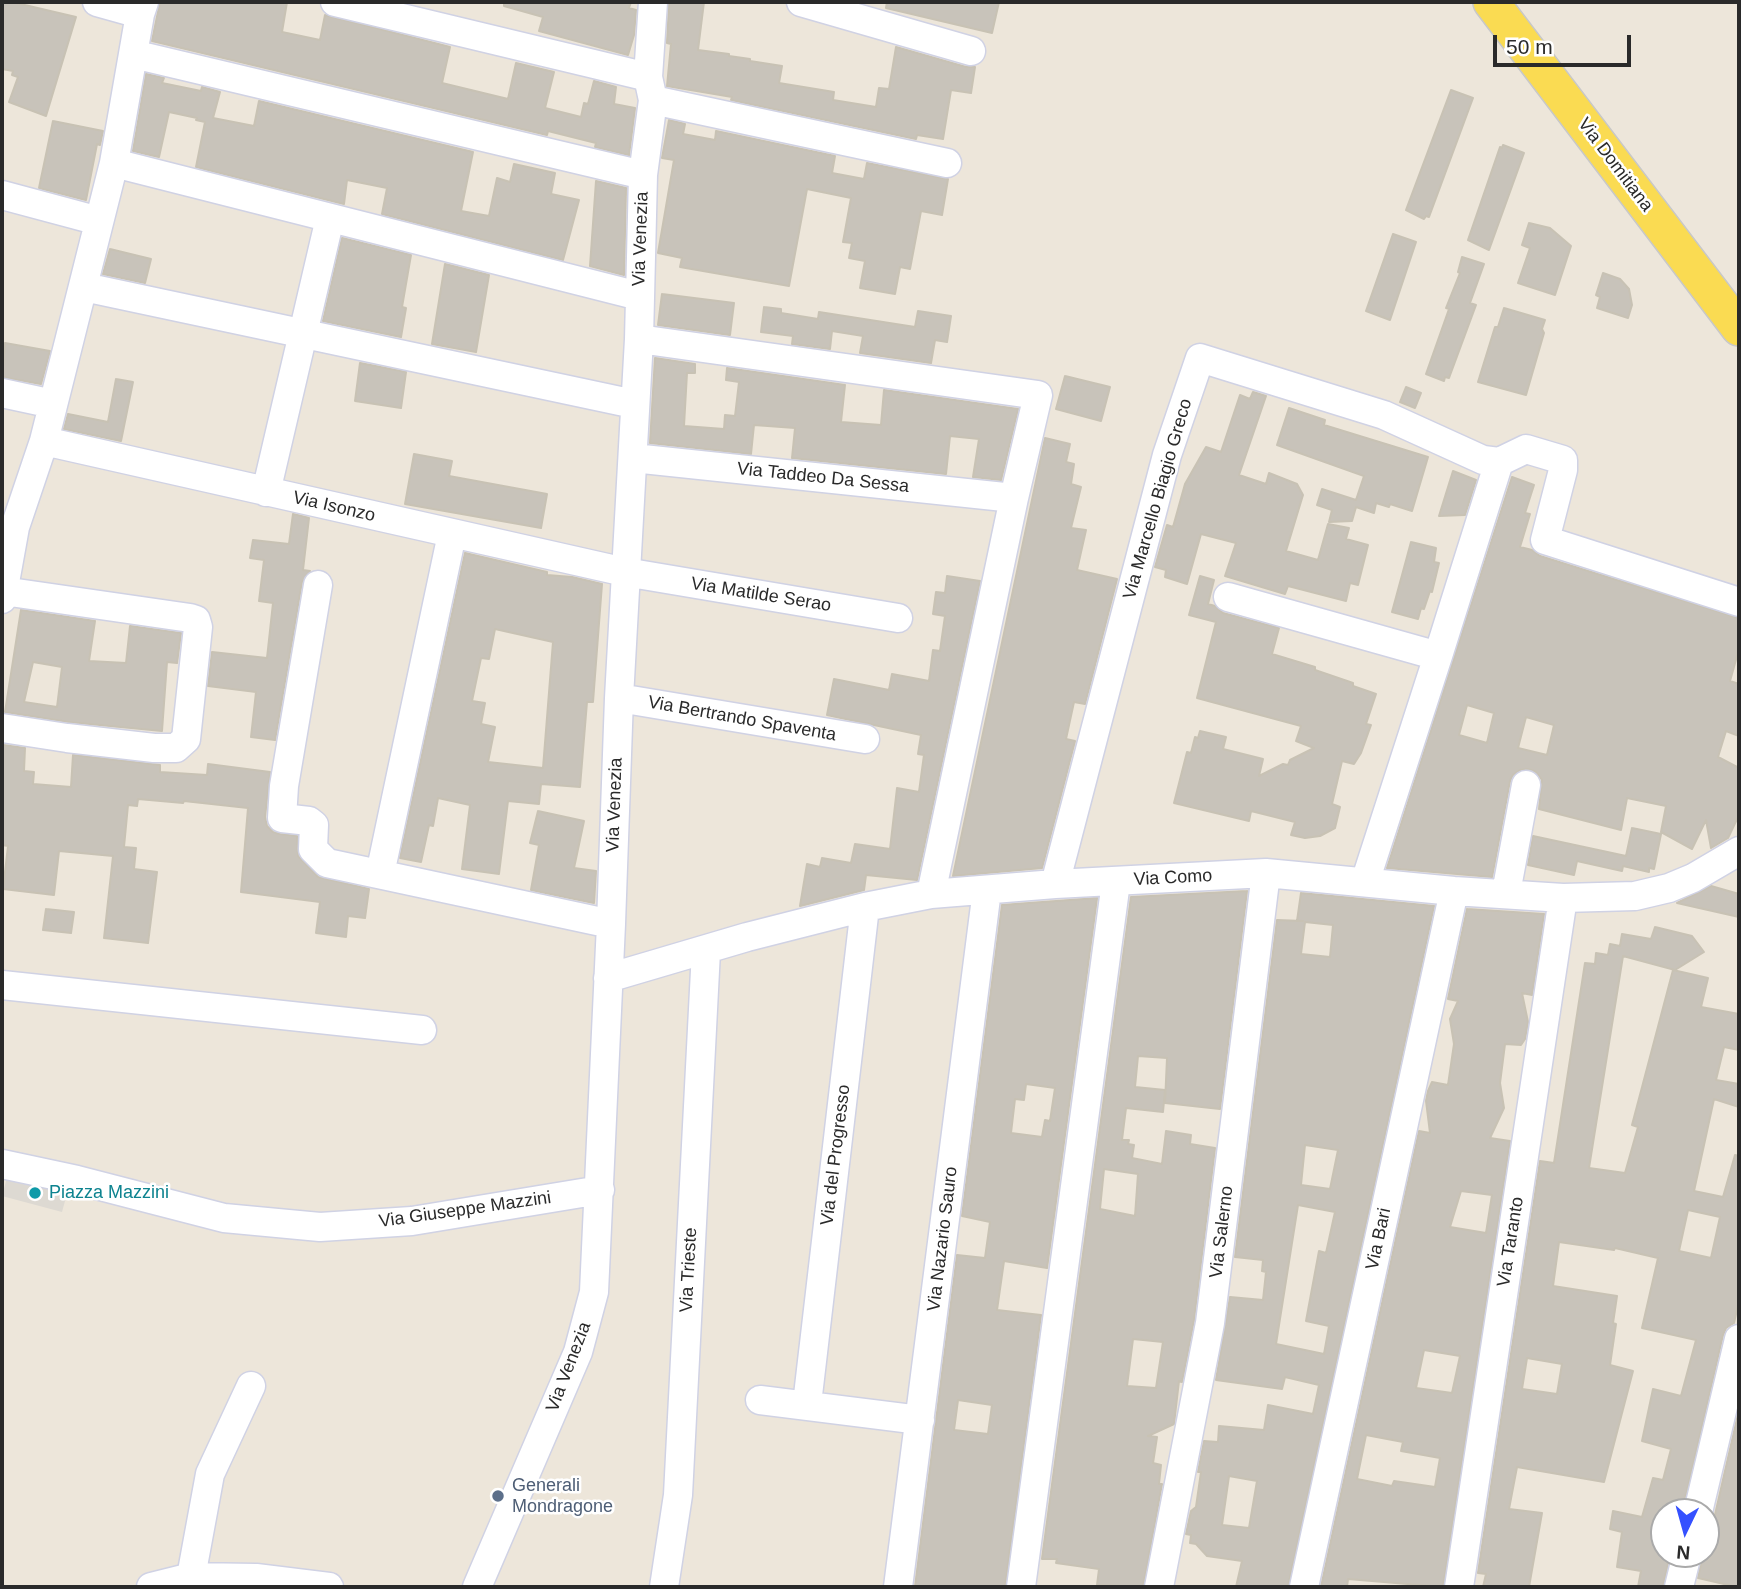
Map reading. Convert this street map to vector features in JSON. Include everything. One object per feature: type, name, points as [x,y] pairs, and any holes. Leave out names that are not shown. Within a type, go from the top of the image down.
[{"type":"main road","name":"Via Domitiana","points":[[1491,2],[1739,328]]},
{"type":"street","points":[[2,728],[154,748],[176,748],[186,739],[198,627],[196,620],[2,595],[8,525],[44,442],[114,163],[142,8],[97,2]]},
{"type":"street","points":[[335,2],[650,88],[947,163]]},
{"type":"street","name":"Via Venezia","points":[[477,1587],[578,1352],[594,1292],[619,698],[639,339],[643,175],[653,2]]},
{"type":"street","points":[[801,2],[971,51]]},
{"type":"street","points":[[133,54],[643,175]]},
{"type":"street","points":[[114,163],[639,296]]},
{"type":"street","points":[[2,195],[99,221]]},
{"type":"street","points":[[267,492],[330,218]]},
{"type":"street","points":[[84,287],[634,404]]},
{"type":"street","points":[[639,339],[1038,395],[931,894]]},
{"type":"street","name":"Via Marcello Biagio Greco","points":[[1055,884],[1167,455],[1200,358],[1384,415],[1462,452],[1499,463]]},
{"type":"street","points":[[2,393],[53,404]]},
{"type":"street","name":"Via Isonzo","points":[[44,442],[625,572]]},
{"type":"street","points":[[1365,882],[1499,463],[1526,449],[1563,460],[1563,470],[1545,540],[1739,602]]},
{"type":"street","name":"Via Taddeo Da Sessa","points":[[633,458],[1014,498]]},
{"type":"street","points":[[380,874],[452,534]]},
{"type":"street","name":"Via Matilde Serao","points":[[625,572],[898,618]]},
{"type":"street","points":[[318,585],[284,786],[282,818],[309,821],[314,825],[313,849],[327,863],[611,924]]},
{"type":"street","points":[[1228,597],[1438,656]]},
{"type":"street","name":"Via Bertrando Spaventa","points":[[619,698],[865,739]]},
{"type":"street","points":[[1506,893],[1526,785]]},
{"type":"street","name":"Via Como","points":[[608,978],[747,937],[865,907],[931,894],[1055,884],[1266,873],[1454,891],[1563,898],[1634,896],[1669,888],[1693,878],[1739,851]]},
{"type":"street","name":"Via Salerno","points":[[1159,1587],[1210,1323],[1266,873]]},
{"type":"street","points":[[1021,1587],[1116,882]]},
{"type":"street","name":"Via Nazario Sauro","points":[[898,1587],[987,890]]},
{"type":"street","name":"Via Bari","points":[[1304,1587],[1454,891]]},
{"type":"street","name":"Via Taranto","points":[[1459,1587],[1563,898]]},
{"type":"street","name":"Via del Progresso","points":[[807,1404],[865,907]]},
{"type":"street","name":"Via Trieste","points":[[664,1587],[678,1495],[706,951]]},
{"type":"street","points":[[2,985],[422,1030]]},
{"type":"street","name":"Via Giuseppe Mazzini","points":[[2,1164],[224,1217],[320,1227],[412,1221],[600,1190]]},
{"type":"street","points":[[1701,1498],[1739,1339]]},
{"type":"street","points":[[191,1577],[210,1474],[251,1386]]},
{"type":"street","points":[[760,1400],[920,1420]]},
{"type":"street","points":[[1679,1587],[1684,1568]]},
{"type":"street","points":[[151,1587],[191,1577],[256,1578],[329,1587]]},
{"type":"shaded area","name":"Piazza Mazzini","points":[[8,1174],[68,1190],[62,1212],[2,1196]]},
{"type":"building","points":[[2,2],[76,17],[46,116],[9,102],[18,77],[12,75],[13,71],[2,69]]},
{"type":"building","points":[[160,2],[287,2],[282,32],[320,40],[325,15],[450,47],[442,83],[508,99],[516,63],[554,72],[545,108],[581,117],[584,103],[588,104],[594,81],[616,87],[614,104],[635,108],[629,155],[595,147],[596,143],[548,131],[547,135],[152,41]]},
{"type":"building","points":[[504,2],[631,2],[629,8],[636,10],[634,35],[628,55],[539,31],[543,17],[504,6]]},
{"type":"building","points":[[669,2],[704,2],[698,50],[782,66],[779,83],[834,92],[833,100],[876,107],[879,88],[889,89],[896,47],[966,67],[975,67],[971,93],[951,90],[943,139],[917,135],[916,139],[731,100],[732,97],[667,86],[671,44],[667,43]]},
{"type":"building","points":[[887,2],[999,2],[992,33],[886,8]]},
{"type":"building","points":[[146,74],[164,78],[162,83],[201,91],[202,87],[220,92],[213,118],[254,126],[259,101],[473,152],[461,211],[489,216],[497,178],[510,182],[514,164],[555,173],[551,194],[579,200],[563,260],[382,214],[387,188],[347,180],[344,204],[196,167],[205,122],[196,120],[197,118],[169,112],[159,157],[133,151]]},
{"type":"building","points":[[1451,90],[1473,98],[1429,217],[1424,219],[1406,210]]},
{"type":"building","points":[[669,120],[685,124],[683,134],[715,140],[716,131],[835,156],[832,173],[864,179],[867,163],[948,179],[942,215],[921,211],[910,269],[900,267],[895,294],[860,288],[865,261],[849,258],[852,243],[843,242],[851,198],[807,189],[789,286],[680,267],[682,258],[658,253],[674,160],[662,158]]},
{"type":"building","points":[[53,121],[103,131],[100,145],[97,144],[86,200],[39,188]]},
{"type":"building","points":[[1503,145],[1524,153],[1489,250],[1468,240],[1500,147]]},
{"type":"building","points":[[596,181],[626,188],[624,275],[590,266]]},
{"type":"building","points":[[1529,223],[1550,228],[1571,246],[1555,295],[1518,283],[1530,248],[1522,245]]},
{"type":"building","points":[[1393,234],[1416,242],[1390,320],[1366,311]]},
{"type":"building","points":[[342,238],[411,255],[402,307],[406,308],[401,337],[323,321]]},
{"type":"building","points":[[110,249],[151,259],[145,283],[103,274]]},
{"type":"building","points":[[1462,257],[1484,264],[1470,303],[1476,305],[1449,378],[1445,377],[1444,381],[1426,374],[1449,309],[1446,308],[1460,273],[1458,272]]},
{"type":"building","points":[[445,264],[489,275],[476,352],[432,344]]},
{"type":"building","points":[[1603,273],[1620,279],[1629,289],[1632,305],[1628,318],[1597,308],[1600,297],[1596,295]]},
{"type":"building","points":[[662,294],[734,303],[730,335],[658,325]]},
{"type":"building","points":[[764,307],[781,309],[781,313],[818,319],[819,312],[915,327],[918,311],[951,316],[947,342],[935,340],[931,363],[860,353],[863,336],[832,331],[830,349],[792,344],[793,336],[761,332]]},
{"type":"building","points":[[1504,308],[1545,320],[1542,329],[1544,333],[1526,395],[1478,382],[1495,327],[1498,327]]},
{"type":"building","points":[[5,343],[50,351],[41,384],[2,377]]},
{"type":"building","points":[[655,358],[695,364],[695,373],[687,373],[684,426],[724,429],[725,415],[735,416],[739,382],[726,380],[727,368],[845,385],[841,422],[881,425],[884,390],[1018,409],[1001,480],[973,477],[979,439],[950,436],[946,474],[792,458],[795,428],[754,425],[751,454],[650,443]]},
{"type":"building","points":[[360,363],[406,372],[401,408],[355,401]]},
{"type":"building","points":[[1065,376],[1110,387],[1101,421],[1056,409]]},
{"type":"building","points":[[116,379],[133,382],[121,441],[64,429],[68,414],[108,422]]},
{"type":"building","points":[[1406,387],[1421,393],[1415,408],[1400,402]]},
{"type":"building","points":[[1253,392],[1266,396],[1239,475],[1266,484],[1269,473],[1297,484],[1303,495],[1286,551],[1318,560],[1328,524],[1349,528],[1346,539],[1368,545],[1358,585],[1350,583],[1346,601],[1288,586],[1285,594],[1225,576],[1236,543],[1201,534],[1187,584],[1165,577],[1166,570],[1155,567],[1167,525],[1173,527],[1185,484],[1206,447],[1221,452],[1240,395],[1250,399]]},
{"type":"building","points":[[1289,408],[1325,420],[1324,425],[1428,457],[1412,511],[1376,503],[1374,513],[1356,507],[1352,521],[1329,522],[1332,510],[1317,505],[1322,489],[1356,500],[1364,476],[1277,445]]},
{"type":"building","points":[[1045,438],[1070,444],[1066,462],[1074,464],[1071,484],[1081,487],[1071,528],[1086,530],[1077,570],[1117,579],[1085,704],[1074,702],[1066,739],[1075,741],[1042,868],[953,876]]},
{"type":"building","points":[[414,454],[452,461],[449,476],[547,494],[541,528],[405,504]]},
{"type":"building","points":[[1453,471],[1476,480],[1465,515],[1439,516]]},
{"type":"building","points":[[1512,477],[1534,485],[1525,513],[1530,514],[1520,547],[1532,550],[1540,556],[1739,618],[1739,649],[1730,681],[1739,684],[1739,736],[1726,731],[1718,757],[1739,768],[1739,815],[1728,838],[1711,848],[1706,820],[1692,849],[1661,832],[1666,806],[1627,798],[1621,830],[1539,809],[1542,780],[1536,772],[1528,769],[1520,770],[1510,781],[1492,877],[1387,868]],"holes":[[[1467,705],[1494,713],[1487,743],[1459,735]],[[1526,717],[1554,725],[1547,755],[1518,748]]]},
{"type":"building","points":[[293,514],[309,518],[303,570],[310,571],[302,582],[275,740],[251,737],[256,692],[208,686],[212,652],[267,658],[273,603],[259,601],[264,560],[250,558],[253,540],[289,544]]},
{"type":"building","points":[[1411,542],[1436,548],[1434,562],[1439,563],[1432,592],[1430,591],[1424,609],[1421,608],[1418,619],[1392,612]]},
{"type":"building","points":[[465,553],[547,572],[547,575],[602,584],[593,702],[587,702],[580,787],[541,784],[539,804],[508,801],[499,874],[462,869],[470,805],[438,798],[433,826],[429,825],[421,862],[400,858]],"holes":[[[495,629],[553,642],[543,768],[488,762],[495,727],[481,724],[485,703],[472,701],[481,658],[489,659]]]},
{"type":"building","points":[[947,576],[980,581],[917,880],[866,875],[864,890],[800,906],[807,864],[820,867],[822,858],[851,863],[855,844],[890,849],[897,788],[919,792],[924,755],[918,754],[921,735],[827,715],[834,679],[889,690],[892,674],[929,681],[933,650],[940,651],[945,616],[933,614],[936,592],[945,593]]},
{"type":"building","points":[[1200,576],[1214,580],[1208,604],[1223,613],[1279,628],[1272,654],[1315,667],[1315,670],[1376,694],[1366,724],[1371,725],[1361,753],[1354,764],[1342,761],[1332,804],[1340,807],[1335,828],[1320,836],[1305,838],[1291,835],[1295,822],[1251,811],[1249,821],[1174,803],[1187,752],[1191,753],[1195,737],[1198,738],[1200,731],[1226,737],[1223,749],[1263,759],[1259,776],[1283,764],[1288,765],[1290,760],[1314,748],[1296,741],[1301,726],[1197,698],[1216,622],[1189,615]]},
{"type":"building","points":[[21,610],[95,621],[89,661],[126,663],[130,626],[181,633],[177,663],[167,662],[162,731],[69,722],[5,712]],"holes":[[[33,662],[62,667],[57,707],[24,702]]]},
{"type":"building","points":[[3,745],[25,748],[24,771],[34,772],[33,784],[71,787],[73,755],[160,765],[160,772],[207,775],[208,764],[270,772],[265,817],[267,826],[273,832],[297,836],[298,856],[318,877],[369,889],[365,918],[348,916],[346,937],[316,933],[320,902],[241,892],[248,808],[138,799],[137,806],[128,805],[124,847],[136,848],[134,869],[157,872],[148,943],[104,938],[113,856],[59,851],[54,895],[3,889],[8,846],[2,845]]},
{"type":"building","points":[[538,811],[584,821],[574,868],[596,871],[594,903],[531,890],[539,845],[530,843]]},
{"type":"building","points":[[1632,828],[1661,834],[1654,869],[1649,868],[1649,872],[1623,866],[1622,871],[1577,861],[1574,875],[1528,865],[1533,836],[1626,856]]},
{"type":"building","points":[[1711,886],[1739,894],[1739,917],[1677,903]]},
{"type":"building","points":[[1247,891],[1220,1109],[1165,1103],[1167,1058],[1138,1056],[1135,1087],[1165,1090],[1163,1112],[1126,1108],[1122,1140],[1129,1140],[1128,1144],[1134,1145],[1132,1158],[1162,1164],[1166,1131],[1191,1135],[1190,1144],[1215,1148],[1194,1320],[1182,1382],[1179,1381],[1174,1424],[1148,1436],[1157,1437],[1153,1463],[1161,1465],[1159,1484],[1162,1484],[1143,1587],[1097,1585],[1099,1569],[1056,1563],[1057,1559],[1042,1559],[1131,897]],"holes":[[[1104,1169],[1138,1174],[1135,1216],[1100,1209]],[[1133,1339],[1163,1342],[1156,1388],[1127,1386]]]},
{"type":"building","points":[[1301,893],[1434,906],[1288,1587],[1236,1587],[1242,1561],[1207,1556],[1196,1544],[1190,1543],[1191,1535],[1186,1534],[1191,1511],[1196,1507],[1201,1472],[1198,1472],[1204,1441],[1218,1442],[1219,1426],[1264,1430],[1268,1405],[1313,1414],[1319,1385],[1285,1377],[1282,1389],[1216,1380],[1230,1297],[1263,1300],[1266,1272],[1262,1271],[1263,1260],[1235,1257],[1277,920],[1297,921]],"holes":[[[1305,922],[1333,925],[1330,957],[1301,954]],[[1305,1145],[1338,1150],[1330,1189],[1301,1185]],[[1298,1205],[1335,1212],[1326,1253],[1319,1251],[1306,1321],[1329,1326],[1324,1354],[1276,1344]],[[1229,1476],[1257,1481],[1249,1528],[1222,1525]]]},
{"type":"building","points":[[1097,898],[1047,1268],[1004,1261],[997,1310],[1041,1315],[1005,1587],[915,1587],[957,1255],[985,1258],[990,1222],[962,1216],[1002,905]],"holes":[[[1026,1084],[1055,1088],[1050,1121],[1045,1120],[1042,1137],[1011,1133],[1015,1099],[1024,1100]],[[958,1400],[992,1405],[988,1434],[954,1430]]]},
{"type":"building","points":[[46,909],[74,912],[71,933],[43,930]]},
{"type":"building","points":[[1467,909],[1544,914],[1532,995],[1522,993],[1528,1022],[1525,1039],[1521,1045],[1505,1044],[1500,1083],[1504,1108],[1490,1138],[1510,1141],[1443,1587],[1348,1579],[1347,1587],[1321,1587],[1419,1131],[1430,1133],[1426,1101],[1428,1091],[1432,1082],[1448,1085],[1454,1044],[1450,1019],[1458,1001],[1448,999]],"holes":[[[1461,1191],[1492,1195],[1486,1233],[1450,1227]],[[1424,1350],[1460,1356],[1452,1393],[1416,1388]],[[1366,1435],[1403,1442],[1401,1451],[1440,1458],[1435,1487],[1394,1481],[1392,1486],[1357,1479]]]},
{"type":"building","points":[[1655,927],[1692,936],[1704,952],[1675,970],[1623,956],[1589,1168],[1625,1173],[1638,1127],[1632,1125],[1673,970],[1708,978],[1701,1007],[1739,1014],[1739,1050],[1724,1047],[1716,1080],[1739,1084],[1739,1107],[1714,1099],[1694,1191],[1723,1197],[1735,1155],[1739,1156],[1739,1301],[1734,1323],[1726,1328],[1723,1335],[1685,1498],[1650,1498],[1650,1568],[1667,1568],[1663,1587],[1638,1587],[1641,1571],[1617,1567],[1622,1532],[1610,1529],[1613,1511],[1642,1517],[1653,1478],[1663,1480],[1671,1449],[1642,1441],[1653,1389],[1681,1396],[1696,1340],[1642,1328],[1658,1258],[1615,1248],[1559,1242],[1553,1286],[1617,1296],[1610,1365],[1633,1371],[1604,1482],[1517,1467],[1509,1509],[1542,1513],[1529,1587],[1483,1587],[1486,1574],[1478,1573],[1540,1161],[1554,1163],[1585,963],[1595,964],[1596,953],[1608,955],[1610,944],[1620,946],[1622,934],[1651,939]],"holes":[[[1688,1210],[1720,1217],[1711,1258],[1679,1251]],[[1527,1358],[1562,1364],[1557,1394],[1522,1389]]]},
{"type":"building","points":[[1739,1410],[1739,1587],[1698,1578],[1700,1568],[1720,1568],[1719,1498]]},
{"type":"place","name":"Piazza Mazzini","points":[[35,1193]]},
{"type":"place","name":"Generali Mondragone","points":[[498,1496]]}]
